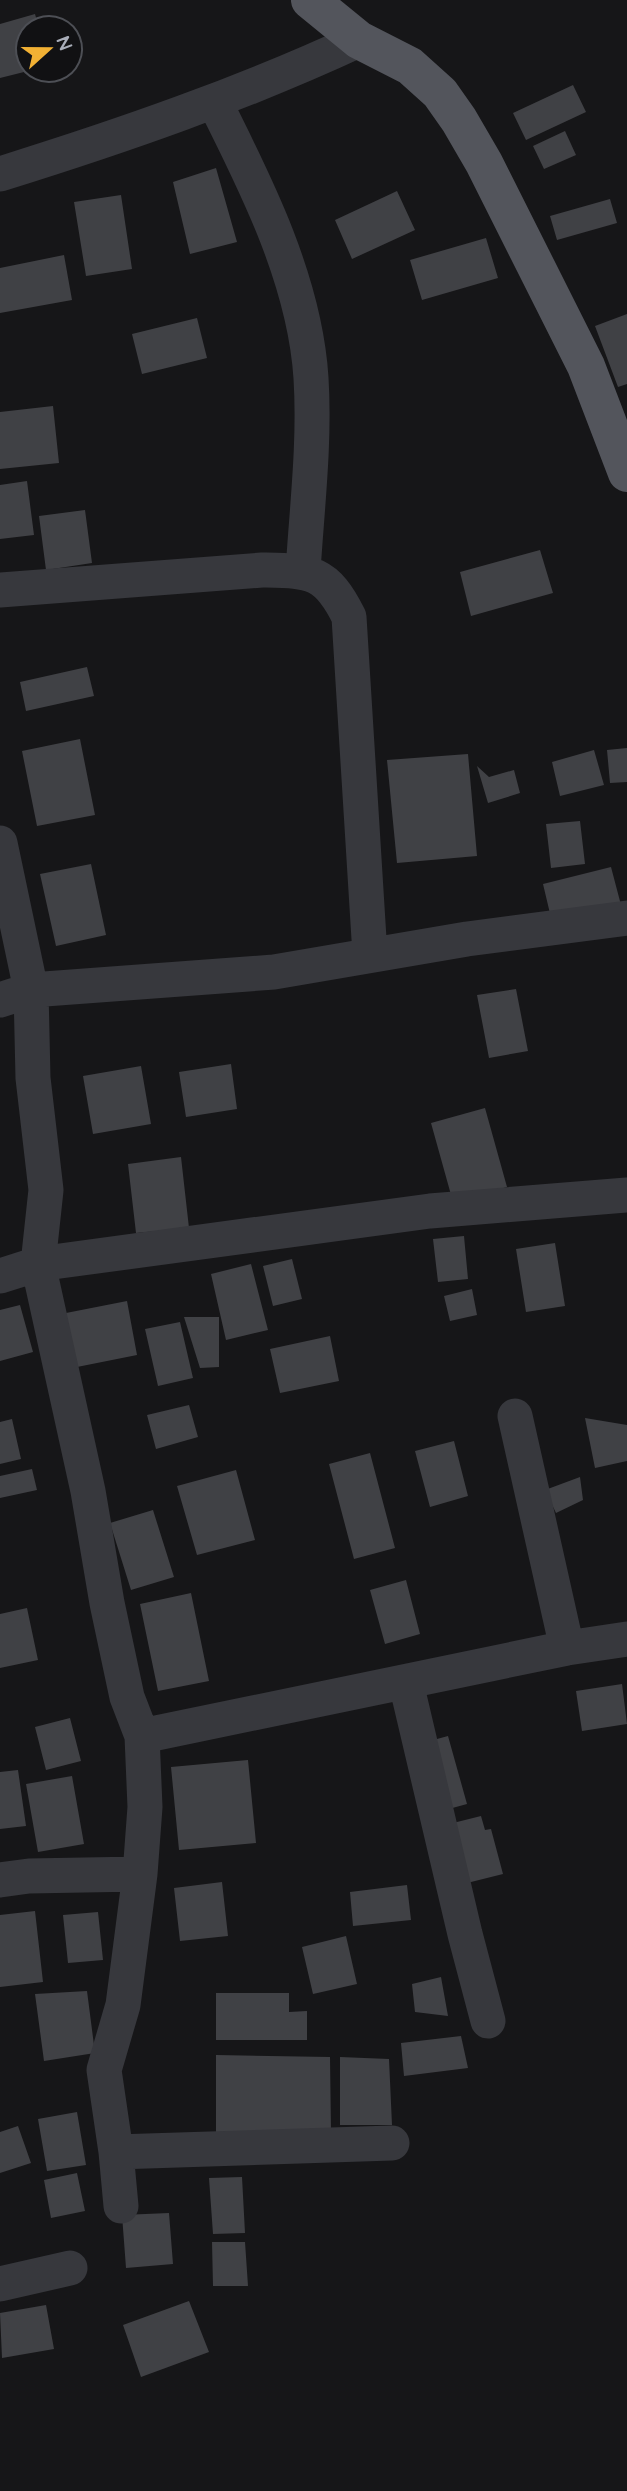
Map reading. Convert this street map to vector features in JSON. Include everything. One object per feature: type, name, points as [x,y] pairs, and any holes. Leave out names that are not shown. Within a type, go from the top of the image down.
[{"type":"main road","points":[[310,0],[359,40],[410,66],[440,93],[459,120],[484,163],[586,366],[627,473]]},
{"type":"street","points":[[0,174],[214,101],[359,40]]},
{"type":"street","points":[[214,101],[267,213],[285,260],[302,321],[311,376],[303,571]]},
{"type":"street","points":[[0,590],[262,570],[303,571],[324,580],[339,596],[349,617],[370,955]]},
{"type":"street","points":[[0,843],[15,995],[33,1078],[46,1190],[38,1264],[88,1491],[127,1698],[142,1736],[145,1807],[140,1874],[123,2005],[104,2070],[121,2206]]},
{"type":"street","points":[[15,995],[274,972],[467,939],[627,918]]},
{"type":"street","points":[[0,1276],[38,1264],[430,1211],[627,1195]]},
{"type":"street","points":[[515,1416],[567,1648]]},
{"type":"street","points":[[142,1736],[567,1648],[627,1639]]},
{"type":"street","points":[[406,1683],[488,2021]]},
{"type":"street","points":[[0,1880],[29,1876],[140,1874]]},
{"type":"street","points":[[116,2152],[392,2143]]},
{"type":"street","points":[[0,2284],[70,2269]]},
{"type":"building","points":[[14,20],[14,74],[0,78],[0,24]]},
{"type":"building","points":[[573,85],[586,112],[526,140],[513,113]]},
{"type":"building","points":[[565,131],[576,155],[544,169],[533,146]]},
{"type":"building","points":[[216,168],[237,242],[190,254],[173,182]]},
{"type":"building","points":[[397,191],[415,230],[352,259],[335,220]]},
{"type":"building","points":[[121,195],[132,269],[86,276],[74,202]]},
{"type":"building","points":[[610,199],[617,223],[557,240],[550,216]]},
{"type":"building","points":[[486,238],[498,278],[422,300],[410,260]]},
{"type":"building","points":[[64,255],[72,300],[0,313],[0,268]]},
{"type":"building","points":[[627,314],[627,384],[618,387],[595,326]]},
{"type":"building","points":[[197,318],[207,358],[142,374],[132,334]]},
{"type":"building","points":[[53,406],[59,463],[0,469],[0,412]]},
{"type":"building","points":[[27,481],[34,535],[0,539],[0,485]]},
{"type":"building","points":[[85,510],[92,563],[46,570],[39,516]]},
{"type":"building","points":[[540,550],[553,593],[471,616],[460,572]]},
{"type":"building","points":[[87,667],[94,696],[26,711],[20,682]]},
{"type":"building","points":[[80,739],[95,815],[37,826],[22,751]]},
{"type":"building","points":[[627,748],[627,782],[610,783],[607,750]]},
{"type":"building","points":[[594,750],[604,785],[560,796],[552,762]]},
{"type":"building","points":[[468,754],[477,856],[397,863],[387,760]]},
{"type":"building","points":[[477,766],[489,777],[514,770],[520,793],[488,803]]},
{"type":"building","points":[[580,821],[585,864],[551,868],[546,824]]},
{"type":"building","points":[[91,864],[106,935],[56,946],[40,874]]},
{"type":"building","points":[[611,867],[621,905],[552,922],[543,884]]},
{"type":"building","points":[[516,989],[528,1051],[489,1058],[477,995]]},
{"type":"building","points":[[231,1064],[237,1109],[186,1117],[179,1072]]},
{"type":"building","points":[[141,1066],[151,1124],[93,1134],[83,1076]]},
{"type":"building","points":[[485,1108],[507,1187],[453,1202],[431,1123]]},
{"type":"building","points":[[181,1157],[189,1228],[136,1233],[128,1164]]},
{"type":"building","points":[[464,1236],[468,1279],[438,1282],[433,1239]]},
{"type":"building","points":[[555,1243],[565,1306],[526,1312],[516,1249]]},
{"type":"building","points":[[292,1259],[302,1299],[273,1306],[263,1266]]},
{"type":"building","points":[[251,1264],[268,1330],[226,1340],[211,1274]]},
{"type":"building","points":[[472,1289],[477,1315],[450,1321],[444,1296]]},
{"type":"building","points":[[127,1301],[137,1355],[77,1367],[66,1313]]},
{"type":"building","points":[[20,1305],[33,1352],[0,1361],[0,1310]]},
{"type":"building","points":[[184,1317],[219,1317],[219,1367],[200,1368]]},
{"type":"building","points":[[180,1322],[193,1378],[158,1386],[145,1329]]},
{"type":"building","points":[[330,1336],[339,1381],[280,1393],[270,1349]]},
{"type":"building","points":[[189,1405],[198,1437],[156,1449],[147,1415]]},
{"type":"building","points":[[585,1418],[627,1425],[627,1461],[595,1468]]},
{"type":"building","points":[[12,1419],[21,1459],[0,1464],[0,1422]]},
{"type":"building","points":[[454,1441],[468,1496],[430,1507],[415,1451]]},
{"type":"building","points":[[370,1453],[395,1548],[354,1559],[329,1464]]},
{"type":"building","points":[[32,1469],[37,1490],[0,1498],[0,1476]]},
{"type":"building","points":[[236,1470],[255,1540],[197,1555],[177,1486]]},
{"type":"building","points":[[580,1477],[583,1500],[556,1513],[545,1490]]},
{"type":"building","points":[[153,1510],[174,1577],[131,1590],[110,1523]]},
{"type":"building","points":[[406,1580],[420,1634],[385,1644],[370,1590]]},
{"type":"building","points":[[191,1593],[209,1681],[158,1691],[140,1604]]},
{"type":"building","points":[[27,1608],[38,1660],[0,1668],[0,1614]]},
{"type":"building","points":[[622,1684],[627,1724],[582,1731],[576,1691]]},
{"type":"building","points":[[70,1718],[81,1761],[46,1770],[35,1727]]},
{"type":"building","points":[[448,1736],[467,1804],[445,1810],[426,1742]]},
{"type":"building","points":[[248,1760],[256,1843],[179,1850],[171,1767]]},
{"type":"building","points":[[18,1770],[26,1826],[0,1829],[0,1772]]},
{"type":"building","points":[[72,1776],[84,1844],[38,1852],[26,1784]]},
{"type":"building","points":[[481,1816],[485,1830],[491,1829],[503,1874],[463,1884],[449,1824]]},
{"type":"building","points":[[222,1882],[228,1936],[180,1941],[174,1888]]},
{"type":"building","points":[[407,1885],[411,1920],[353,1926],[350,1892]]},
{"type":"building","points":[[35,1911],[43,1982],[0,1987],[0,1915]]},
{"type":"building","points":[[98,1912],[103,1960],[68,1963],[63,1915]]},
{"type":"building","points":[[346,1936],[357,1984],[313,1994],[302,1947]]},
{"type":"building","points":[[441,1977],[448,2016],[415,2012],[412,1984]]},
{"type":"building","points":[[87,1991],[95,2053],[44,2061],[35,1994]]},
{"type":"building","points":[[216,1993],[289,1993],[289,2012],[307,2011],[307,2040],[216,2040]]},
{"type":"building","points":[[461,2036],[468,2068],[404,2076],[401,2043]]},
{"type":"building","points":[[216,2055],[330,2057],[331,2134],[216,2132]]},
{"type":"building","points":[[340,2057],[389,2059],[392,2125],[340,2125]]},
{"type":"building","points":[[77,2112],[86,2165],[47,2171],[38,2119]]},
{"type":"building","points":[[18,2126],[31,2163],[0,2173],[0,2132]]},
{"type":"building","points":[[77,2173],[85,2211],[51,2218],[44,2180]]},
{"type":"building","points":[[242,2177],[245,2233],[213,2234],[209,2178]]},
{"type":"building","points":[[169,2213],[173,2264],[126,2268],[122,2215]]},
{"type":"building","points":[[212,2242],[245,2242],[248,2286],[213,2286]]},
{"type":"building","points":[[189,2301],[209,2352],[141,2377],[123,2325]]},
{"type":"building","points":[[46,2305],[54,2349],[2,2358],[0,2313]]}]
